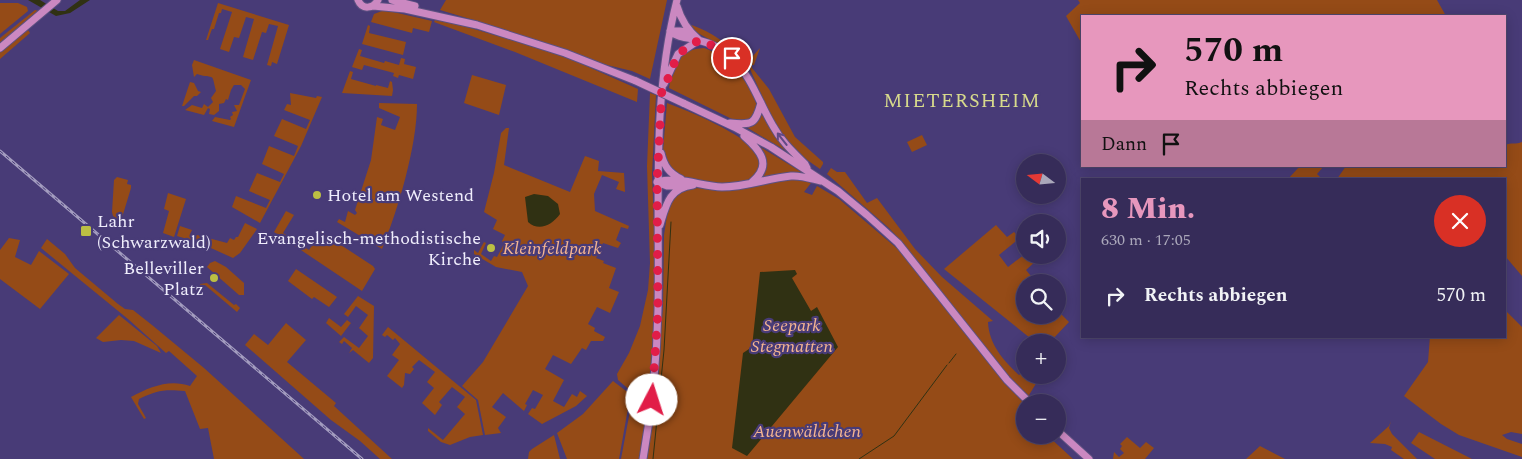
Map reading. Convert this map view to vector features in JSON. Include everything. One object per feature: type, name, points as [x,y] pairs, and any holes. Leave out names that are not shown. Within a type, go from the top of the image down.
[{"type":"main road","points":[[392,0],[457,16],[477,25]]},
{"type":"main road","points":[[0,48],[55,1]]},
{"type":"main road","points":[[357,1],[364,7],[376,3],[477,25],[565,53],[683,102],[771,147],[809,174],[826,183],[867,215],[898,243],[1007,380],[1020,394]]},
{"type":"main road","points":[[643,459],[650,419],[658,311],[657,182],[662,86],[676,1]]},
{"type":"main road","points":[[676,1],[679,16],[691,34],[699,40]]},
{"type":"main road","points":[[670,31],[674,30],[691,34]]},
{"type":"main road","points":[[670,31],[673,35],[699,40],[718,48],[732,58],[749,78],[780,139],[805,164],[809,174]]},
{"type":"main road","points":[[662,86],[667,81],[678,54],[699,40]]},
{"type":"main road","points":[[725,122],[751,123],[757,117],[761,103]]},
{"type":"main road","points":[[734,127],[752,143],[762,158],[764,166],[761,173],[750,184]]},
{"type":"main road","points":[[658,143],[663,162],[668,171],[683,183]]},
{"type":"main road","points":[[657,182],[667,180],[723,187],[743,186],[809,174]]},
{"type":"main road","points":[[658,232],[667,203],[683,183]]},
{"type":"main road","points":[[1066,438],[1089,459]]},
{"type":"green space","points":[[446,0],[667,0],[650,79],[632,71],[603,64],[500,28],[440,10]]},
{"type":"green space","points":[[1078,0],[1437,0],[1445,15],[1081,15],[1081,42],[1066,16],[1080,3]]},
{"type":"green space","points":[[0,3],[18,3],[27,7],[28,11],[0,34]]},
{"type":"green space","points":[[218,3],[289,25],[277,64],[272,62],[271,66],[267,65],[278,26],[269,24],[266,33],[262,32],[253,60],[243,57],[254,19],[246,17],[239,38],[234,37],[229,52],[220,49],[232,12],[222,9],[214,29],[212,29],[208,40],[206,40]]},
{"type":"green space","points":[[35,10],[38,11],[0,43],[0,38]]},
{"type":"green space","points":[[382,11],[432,21],[429,32],[413,28],[412,33],[371,22],[374,14]]},
{"type":"green space","points":[[436,18],[539,48],[575,61],[638,89],[637,102],[515,52],[434,22]]},
{"type":"green space","points":[[687,24],[713,35],[736,52],[734,53],[696,32]]},
{"type":"green space","points":[[368,25],[370,26],[369,33],[406,42],[403,55],[362,44]]},
{"type":"green space","points":[[28,30],[30,33],[0,59],[0,52]]},
{"type":"green space","points":[[704,48],[730,63],[749,87],[757,106],[753,116],[746,121],[738,122],[669,88],[675,65],[682,55],[695,49]]},
{"type":"green space","points":[[760,48],[752,68],[769,89],[795,137],[823,162],[820,169],[793,150],[778,132],[750,69],[752,57]]},
{"type":"green space","points":[[359,49],[362,50],[360,56],[384,63],[385,61],[399,65],[401,58],[405,59],[404,64],[416,67],[413,79],[399,75],[398,78],[393,76],[394,73],[364,65],[362,70],[352,67]]},
{"type":"green space","points":[[194,60],[251,80],[234,127],[212,121],[215,117],[231,119],[232,112],[237,111],[234,105],[239,105],[245,89],[241,85],[234,85],[228,100],[226,99],[224,103],[219,104],[219,111],[214,115],[209,114],[210,109],[208,108],[204,115],[185,110],[192,105],[202,108],[204,104],[208,107],[213,102],[211,98],[216,91],[212,77],[197,74],[194,77],[192,65]]},
{"type":"green space","points":[[350,71],[353,72],[351,79],[376,86],[388,88],[390,81],[392,82],[392,96],[342,93]]},
{"type":"green space","points":[[472,75],[506,85],[499,115],[464,103]]},
{"type":"green space","points":[[190,82],[194,83],[198,91],[201,92],[182,106]]},
{"type":"green space","points":[[290,93],[316,98],[317,96],[322,97],[301,146],[260,223],[232,207],[236,196],[266,208],[270,200],[249,191],[257,173],[280,182],[284,174],[262,164],[269,146],[294,156],[298,146],[274,136],[282,119],[306,129],[310,120],[284,110],[287,104],[291,105]]},
{"type":"green space","points":[[650,93],[656,95],[652,174],[656,276],[652,368],[641,459],[621,459],[633,395],[618,380],[617,374],[629,353],[640,326],[648,290],[650,263],[647,166]]},
{"type":"green space","points":[[379,103],[417,104],[414,139],[406,178],[382,249],[337,222],[339,219],[345,222],[348,211],[355,215],[357,213],[355,210],[371,160],[377,117],[383,119],[381,125],[395,130],[400,117],[379,108]]},
{"type":"green space","points":[[667,103],[715,124],[741,138],[758,154],[761,164],[756,174],[743,182],[723,183],[699,181],[679,175],[673,171],[666,161],[663,150]]},
{"type":"green space","points":[[762,110],[788,152],[746,127],[750,126]]},
{"type":"green space","name":"Kleinfeldpark","points":[[506,128],[509,128],[504,165],[570,192],[585,156],[599,161],[598,171],[624,173],[625,192],[616,189],[619,182],[602,175],[594,194],[595,211],[629,226],[628,229],[621,227],[616,240],[621,243],[618,248],[603,243],[596,258],[616,268],[609,288],[619,292],[610,313],[597,307],[588,324],[595,328],[594,331],[605,337],[603,341],[591,341],[586,350],[582,348],[571,364],[553,355],[545,369],[564,380],[553,401],[564,407],[572,394],[577,397],[580,391],[587,396],[576,406],[542,424],[528,414],[532,408],[535,409],[543,395],[533,390],[525,404],[527,405],[524,411],[503,393],[492,407],[506,417],[498,428],[501,433],[485,435],[478,400],[462,386],[483,362],[528,286],[522,272],[496,267],[474,254],[474,250],[478,253],[484,242],[486,243],[481,254],[491,261],[494,256],[497,257],[504,244],[502,241],[505,235],[493,229],[497,220],[484,212],[494,173],[501,133]]},
{"type":"green space","points":[[922,135],[927,145],[912,152],[907,142]]},
{"type":"green space","points":[[1522,142],[1522,276],[1506,257],[1506,178],[1338,178],[1345,167],[1506,167],[1506,145]]},
{"type":"green space","points":[[757,145],[803,173],[759,180],[764,172]]},
{"type":"green space","points":[[1299,167],[1323,167],[1317,174],[1321,178],[1289,178]]},
{"type":"green space","points":[[831,168],[837,172],[845,172],[867,203],[877,198],[915,249],[942,277],[993,321],[988,322],[991,338],[998,352],[1016,372],[1016,384],[1036,384],[1030,394],[1024,394],[996,362],[902,242],[889,228],[827,174]]},
{"type":"green space","points":[[117,177],[128,180],[127,184],[131,185],[121,221],[113,216],[112,212],[114,180]]},
{"type":"green space","name":"Seepark Stegmatten","points":[[790,179],[801,179],[811,183],[804,192],[812,195],[817,186],[839,199],[900,251],[1016,394],[1016,444],[1057,444],[1073,459],[646,459],[663,307],[664,235],[668,209],[676,195],[688,188],[738,189]]},
{"type":"green space","points":[[168,193],[186,199],[174,237],[163,233],[169,211],[164,209]]},
{"type":"green space","points":[[286,211],[294,215],[283,233],[309,250],[321,232],[373,266],[375,269],[362,291],[274,232]]},
{"type":"green space","points":[[245,223],[257,229],[240,253],[233,258],[202,244],[177,236],[180,226],[192,230],[190,234],[227,243],[230,238],[234,240],[238,237]]},
{"type":"green space","points":[[996,225],[1007,237],[1014,232],[1016,234],[1016,241],[999,255],[1008,267],[1016,261],[1016,264],[1033,264],[1026,270],[1029,274],[1016,274],[1016,324],[1066,324],[1066,319],[1069,322],[1058,334],[1025,334],[944,269]]},
{"type":"green space","points":[[9,238],[20,240],[15,257],[31,265],[39,251],[69,274],[40,309],[0,279],[0,250]]},
{"type":"green space","points":[[47,239],[65,254],[75,268],[118,304],[125,309],[133,310],[204,368],[304,459],[214,459],[208,428],[200,429],[185,391],[161,391],[139,399],[138,404],[146,418],[144,419],[131,397],[160,385],[175,383],[190,386],[197,376],[169,351],[166,353],[128,319],[41,248]]},
{"type":"green space","points":[[215,261],[226,267],[244,283],[244,295],[239,295],[207,267]]},
{"type":"green space","points":[[296,269],[337,297],[329,307],[314,297],[312,299],[288,281]]},
{"type":"green space","points":[[207,283],[234,305],[236,304],[240,308],[237,312],[205,285],[200,285]]},
{"type":"green space","points":[[358,296],[374,306],[373,358],[369,363],[353,350],[349,353],[352,348],[344,341],[342,344],[339,342],[344,337],[359,348],[368,336],[359,328],[368,315],[356,306],[348,317],[344,314]]},
{"type":"green space","points":[[1506,311],[1522,327],[1522,434],[1511,432],[1502,435],[1507,439],[1522,444],[1522,457],[1459,435],[1404,396],[1428,362],[1430,338],[1506,338]]},
{"type":"green space","points":[[119,315],[157,346],[161,353],[134,341],[103,342],[96,338]]},
{"type":"green space","points":[[329,318],[341,327],[347,320],[351,323],[341,336],[326,323]]},
{"type":"green space","points":[[286,323],[306,340],[287,362],[336,403],[334,406],[392,459],[380,459],[360,441],[331,420],[245,345],[254,334],[268,345]]},
{"type":"green space","points":[[388,327],[476,400],[483,435],[470,437],[450,445],[441,442],[428,431],[428,428],[443,440],[465,414],[457,407],[465,397],[452,387],[439,402],[442,405],[435,415],[422,403],[434,388],[427,382],[435,372],[419,360],[412,367],[414,369],[410,374],[405,373],[402,388],[387,376],[399,360],[392,355],[400,344],[395,338],[393,340],[387,335],[385,337],[382,335]]},
{"type":"green space","points":[[613,381],[630,394],[619,459],[567,459],[557,433],[583,414]]},
{"type":"green space","points":[[1391,421],[1389,428],[1392,434],[1417,459],[1404,459],[1391,450],[1392,447],[1385,444],[1370,443],[1389,426]]},
{"type":"green space","points":[[1419,432],[1472,459],[1435,459],[1411,443]]},
{"type":"green space","points":[[554,435],[560,459],[528,459],[529,452],[532,449]]},
{"type":"green space","points":[[1127,437],[1140,448],[1146,442],[1154,448],[1145,459],[1113,459],[1114,452],[1119,457],[1124,453],[1120,449],[1122,446],[1120,444]]},
{"type":"green space","points":[[1260,446],[1285,459],[1246,459]]},
{"type":"shaded area","points":[[28,0],[40,0],[58,11],[65,11],[80,0],[90,0],[70,13],[56,16]]},
{"type":"shaded area","points":[[534,194],[548,196],[558,204],[560,214],[545,226],[537,227],[528,222],[525,197]]},
{"type":"shaded area","points":[[795,270],[797,274],[792,278],[811,311],[817,307],[838,347],[747,456],[732,448],[743,353],[752,347],[760,272]]},
{"type":"waterway","points":[[653,459],[664,350],[671,222]]},
{"type":"waterway","points":[[949,363],[956,354]]},
{"type":"waterway","points":[[859,459],[894,436],[947,365]]},
{"type":"railway","points":[[0,151],[362,459]]},
{"type":"place","name":"Hotel am Westend","points":[[317,195]]},
{"type":"place","name":"Lahr (Schwarzwald)","points":[[86,231]]},
{"type":"place","name":"Evangelisch-methodistische Kirche","points":[[491,248]]},
{"type":"place","name":"Belleviller Platz","points":[[214,278]]},
{"type":"district","name":"MIETERSHEIM","points":[[962,101]]},
{"type":"route","points":[[652,400],[658,311],[657,182],[662,86],[667,81],[678,54],[699,40],[718,48],[732,58]]},
{"type":"park label","name":"Auenwäldchen","points":[[807,431]]}]
